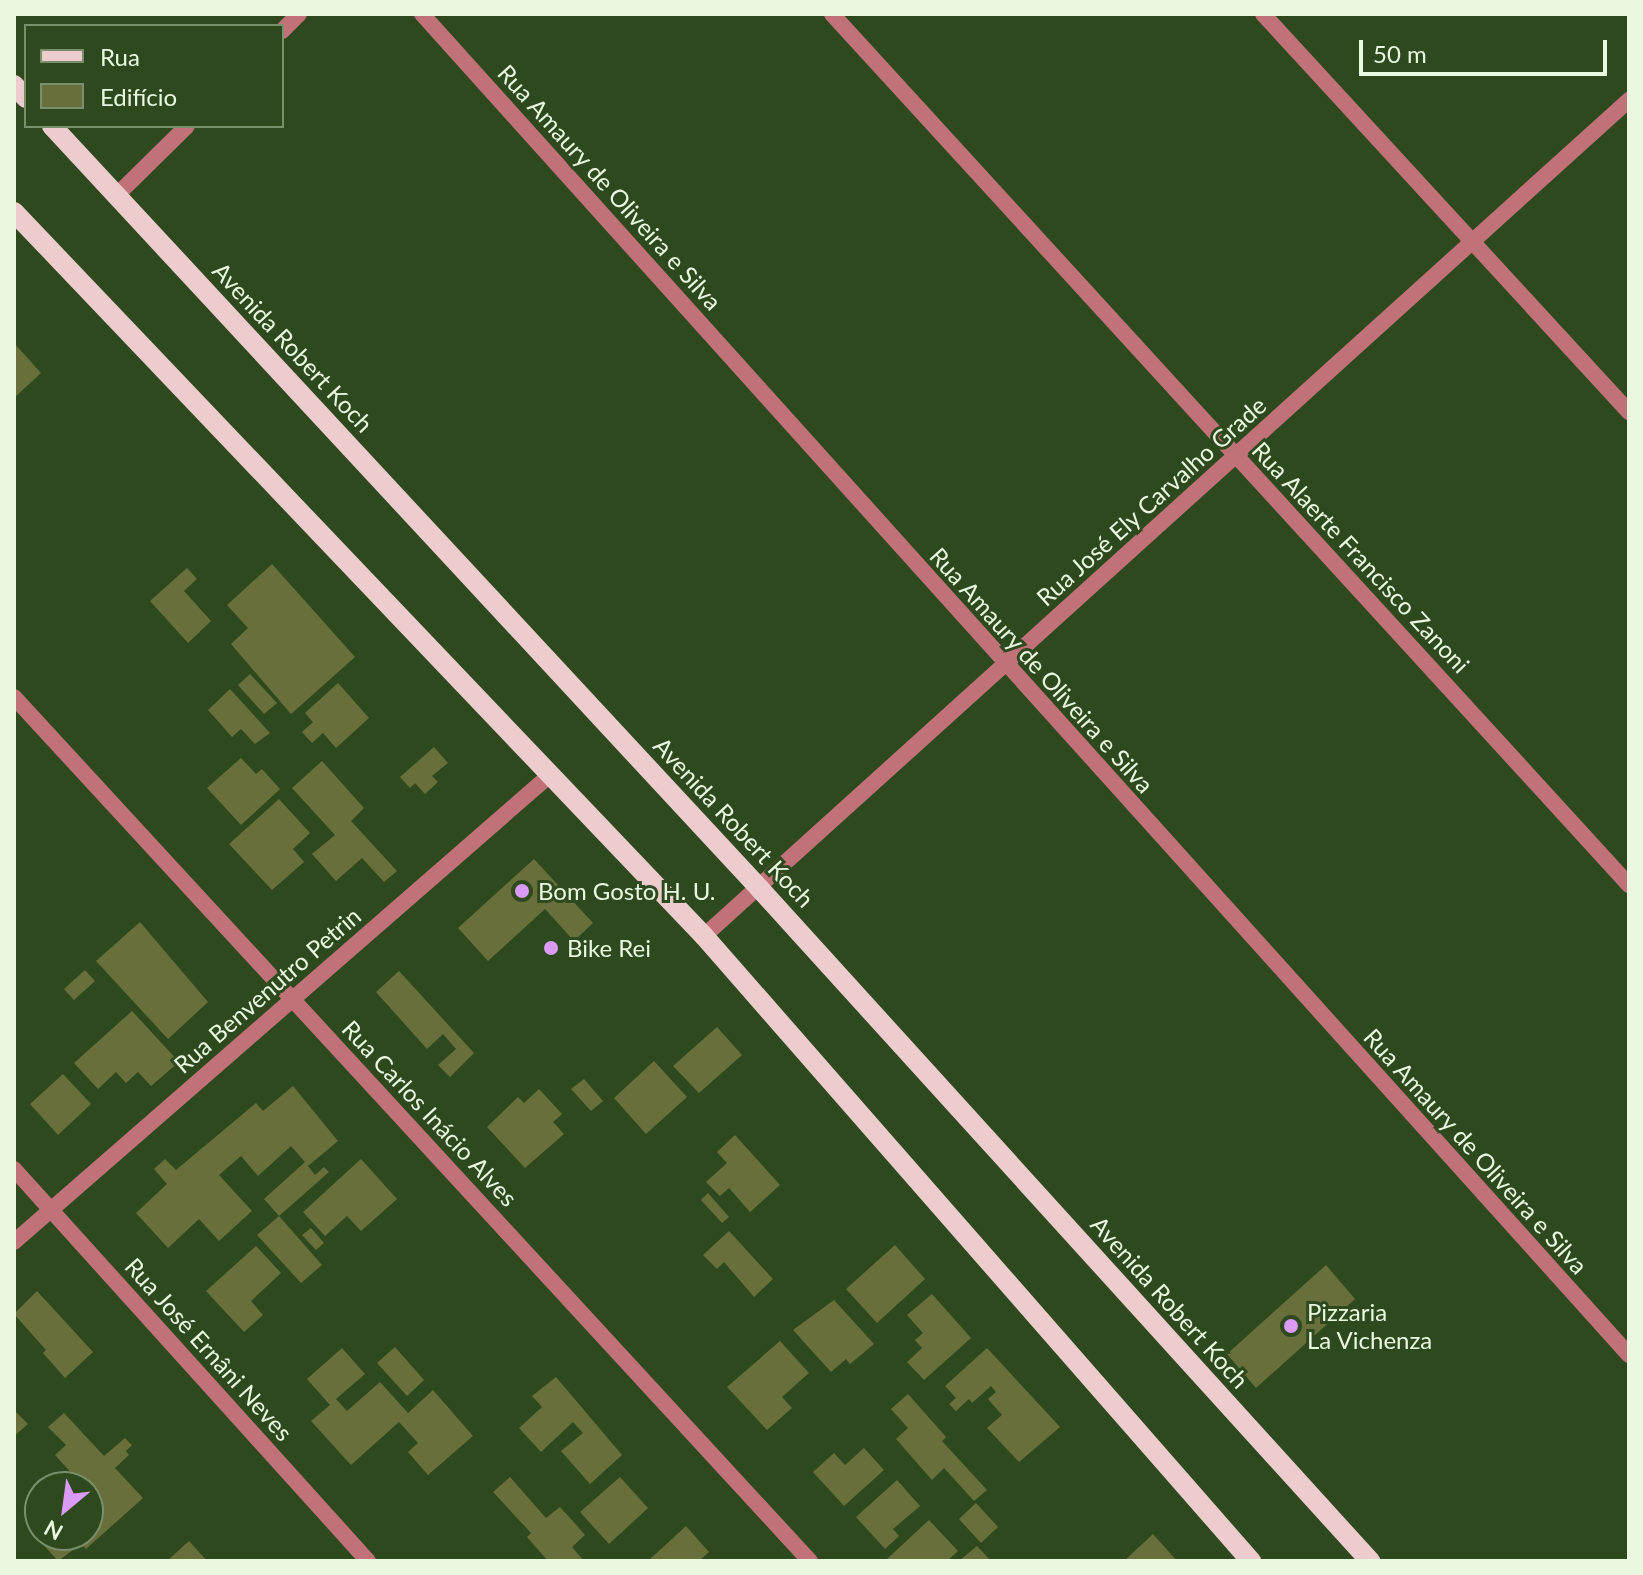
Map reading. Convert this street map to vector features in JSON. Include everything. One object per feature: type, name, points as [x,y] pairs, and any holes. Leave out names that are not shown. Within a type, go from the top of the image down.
[{"type":"main road","name":"Avenida Robert Koch","points":[[54,128],[760,889],[1370,1561]]},
{"type":"main road","points":[[14,212],[704,936],[1251,1561]]},
{"type":"street","points":[[284,29],[299,14]]},
{"type":"street","name":"Rua Amaury de Oliveira e Silva","points":[[422,14],[1629,1355]]},
{"type":"street","name":"Rua Alaerte Francisco Zanoni","points":[[832,14],[1629,885]]},
{"type":"street","points":[[1263,14],[1629,412]]},
{"type":"street","name":"Rua José Ely Carvalho Grade","points":[[704,936],[760,889],[1629,100]]},
{"type":"street","points":[[117,195],[185,128]]},
{"type":"street","name":"Rua Carlos Inácio Alves","points":[[14,697],[810,1561]]},
{"type":"street","name":"Rua Benvenutro Petrin","points":[[14,1242],[551,774]]},
{"type":"street","name":"Rua José Ernâni Neves","points":[[14,1169],[368,1561]]},
{"type":"building","points":[[14,343],[41,373],[14,398]]},
{"type":"building","points":[[272,564],[355,657],[291,714],[231,644],[248,628],[227,605]]},
{"type":"building","points":[[187,568],[197,579],[184,591],[211,621],[188,643],[150,601]]},
{"type":"building","points":[[250,674],[277,703],[264,714],[238,685]]},
{"type":"building","points":[[338,683],[369,718],[336,748],[323,733],[312,743],[302,732],[313,722],[305,713]]},
{"type":"building","points":[[230,689],[270,733],[255,744],[241,729],[232,737],[208,710]]},
{"type":"building","points":[[434,747],[448,763],[432,776],[438,782],[425,794],[415,783],[410,788],[400,777]]},
{"type":"building","points":[[241,758],[256,774],[262,769],[280,789],[241,825],[207,788]]},
{"type":"building","points":[[322,761],[364,808],[351,821],[397,871],[384,882],[362,858],[336,881],[312,854],[335,835],[292,788]]},
{"type":"building","points":[[279,799],[310,833],[293,849],[304,862],[272,890],[229,844]]},
{"type":"building","points":[[534,859],[593,923],[574,941],[545,909],[488,961],[458,928]]},
{"type":"building","points":[[140,922],[208,1002],[168,1039],[96,961]]},
{"type":"building","points":[[85,970],[95,981],[74,1000],[64,989]]},
{"type":"building","points":[[399,971],[474,1053],[450,1077],[438,1065],[456,1049],[443,1034],[427,1049],[376,992]]},
{"type":"building","points":[[132,1011],[179,1062],[151,1086],[138,1072],[126,1083],[116,1072],[98,1089],[74,1063]]},
{"type":"building","points":[[717,1027],[742,1055],[699,1093],[673,1066]]},
{"type":"building","points":[[654,1061],[687,1097],[646,1134],[614,1098]]},
{"type":"building","points":[[63,1074],[91,1104],[58,1135],[30,1104]]},
{"type":"building","points":[[584,1079],[603,1101],[591,1111],[571,1089]]},
{"type":"building","points":[[293,1086],[338,1141],[308,1166],[315,1175],[324,1167],[329,1172],[279,1216],[264,1199],[305,1162],[291,1146],[258,1176],[241,1156],[219,1175],[252,1211],[219,1241],[199,1219],[168,1248],[136,1213],[167,1184],[154,1169],[165,1159],[176,1170],[256,1103],[263,1111]]},
{"type":"building","points":[[539,1089],[562,1114],[553,1122],[564,1134],[525,1168],[487,1127],[518,1097],[524,1103]]},
{"type":"building","points":[[735,1135],[780,1185],[750,1212],[729,1188],[720,1196],[706,1182],[727,1163],[717,1152]]},
{"type":"building","points":[[361,1159],[397,1199],[361,1231],[347,1216],[325,1236],[303,1212]]},
{"type":"building","points":[[708,1193],[729,1217],[722,1223],[701,1200]]},
{"type":"building","points":[[279,1216],[322,1265],[301,1283],[257,1235]]},
{"type":"building","points":[[311,1228],[324,1243],[316,1250],[302,1235]]},
{"type":"building","points":[[729,1231],[773,1279],[754,1297],[724,1262],[717,1269],[703,1255]]},
{"type":"building","points":[[895,1245],[925,1279],[877,1323],[846,1289]]},
{"type":"building","points":[[256,1246],[281,1273],[251,1301],[263,1315],[244,1332],[206,1291]]},
{"type":"building","name":"Pizzaria La Vichenza","points":[[1326,1265],[1355,1299],[1256,1388],[1227,1354]]},
{"type":"building","points":[[37,1291],[93,1352],[65,1378],[43,1353],[46,1350],[14,1314]]},
{"type":"building","points":[[932,1294],[971,1338],[924,1380],[907,1362],[922,1348],[915,1340],[923,1333],[907,1315]]},
{"type":"building","points":[[834,1300],[874,1344],[850,1364],[846,1359],[831,1372],[793,1330]]},
{"type":"building","points":[[780,1341],[809,1373],[782,1397],[792,1408],[767,1430],[727,1387]]},
{"type":"building","points":[[395,1347],[424,1380],[407,1396],[377,1363]]},
{"type":"building","points":[[342,1348],[365,1374],[336,1399],[347,1411],[380,1382],[408,1413],[433,1390],[473,1436],[428,1475],[408,1452],[418,1443],[399,1422],[351,1465],[311,1421],[330,1405],[307,1379]]},
{"type":"building","points":[[987,1348],[1060,1427],[1019,1462],[987,1428],[1002,1415],[988,1399],[996,1392],[991,1386],[972,1403],[969,1399],[956,1411],[949,1404],[956,1398],[945,1386]]},
{"type":"building","points":[[556,1377],[622,1455],[590,1484],[561,1451],[583,1433],[573,1422],[541,1452],[519,1428],[542,1407],[532,1396]]},
{"type":"building","points":[[908,1394],[946,1437],[942,1441],[987,1490],[974,1501],[944,1468],[932,1480],[896,1439],[908,1428],[891,1409]]},
{"type":"building","points":[[14,1410],[28,1424],[14,1436]]},
{"type":"building","points":[[64,1413],[104,1456],[125,1438],[132,1445],[126,1451],[129,1455],[115,1468],[143,1498],[104,1533],[104,1471],[70,1471],[55,1455],[66,1445],[48,1427]]},
{"type":"building","points":[[864,1448],[884,1470],[844,1506],[813,1472],[834,1453],[845,1465]]},
{"type":"building","points":[[510,1477],[546,1518],[560,1507],[571,1519],[585,1535],[572,1547],[584,1561],[548,1561],[527,1537],[531,1533],[493,1492]]},
{"type":"building","points":[[620,1477],[648,1508],[609,1544],[580,1512]]},
{"type":"building","points":[[897,1480],[920,1506],[893,1529],[899,1536],[885,1549],[856,1517]]},
{"type":"building","points":[[976,1503],[998,1527],[981,1543],[959,1519]]},
{"type":"building","points":[[929,1520],[958,1551],[947,1561],[885,1561]]},
{"type":"building","points":[[686,1526],[709,1552],[699,1561],[648,1561]]},
{"type":"building","points":[[1153,1534],[1177,1561],[1124,1561]]},
{"type":"building","points":[[189,1541],[207,1561],[167,1561]]},
{"type":"building","points":[[977,1546],[991,1561],[959,1561]]},
{"type":"building","points":[[49,1551],[72,1551],[58,1561]]},
{"type":"place","name":"Bom Gosto H. U.","points":[[522,891]]},
{"type":"place","name":"Bike Rei","points":[[551,948]]},
{"type":"place","name":"Pizzaria La Vichenza","points":[[1291,1326]]}]
